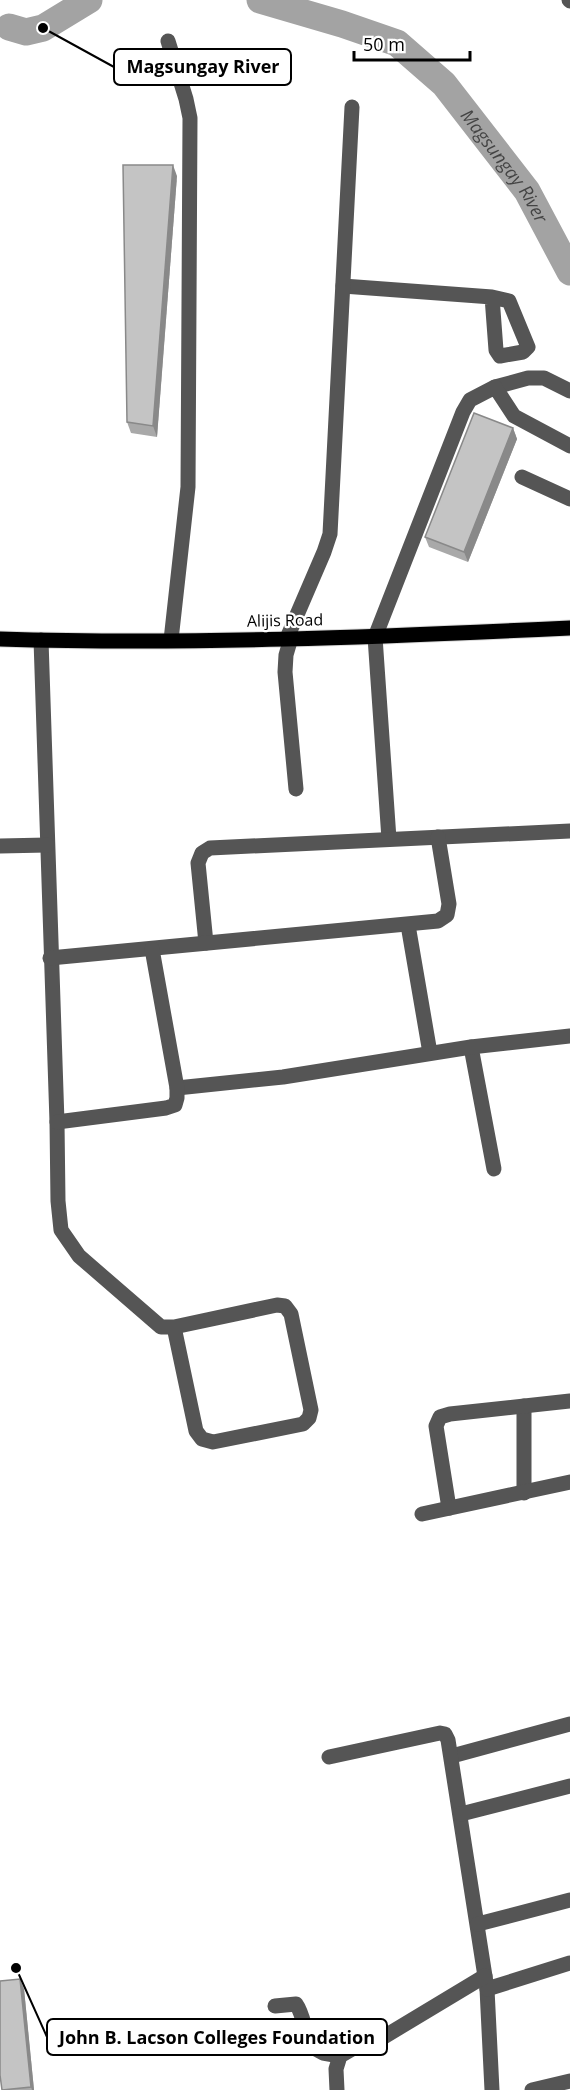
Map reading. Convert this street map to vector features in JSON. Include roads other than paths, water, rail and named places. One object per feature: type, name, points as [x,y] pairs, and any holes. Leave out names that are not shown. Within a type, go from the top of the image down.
[{"type":"main road","name":"Alijis Road","points":[[0,639],[171,640],[375,637],[570,628]]},
{"type":"street","points":[[168,41],[190,118],[188,487],[171,640]]},
{"type":"street","points":[[296,789],[285,672],[286,655],[289,638],[330,534],[352,107]]},
{"type":"street","points":[[343,286],[492,297]]},
{"type":"street","points":[[389,839],[375,637],[463,412],[470,400],[495,387],[528,378],[544,378],[570,391]]},
{"type":"street","points":[[495,387],[514,416],[570,446]]},
{"type":"street","points":[[522,477],[570,499]]},
{"type":"street","points":[[40,640],[58,1201],[61,1230],[80,1256],[161,1328],[277,1305],[285,1306],[291,1314],[311,1410],[309,1418],[303,1424],[213,1442],[202,1439],[196,1431],[174,1327]]},
{"type":"street","points":[[206,943],[198,863],[202,853],[210,848],[570,831]]},
{"type":"street","points":[[50,958],[438,921],[447,915],[449,904],[438,837]]},
{"type":"street","points":[[0,846],[47,845]]},
{"type":"street","points":[[408,925],[430,1053]]},
{"type":"street","points":[[57,1122],[166,1108],[174,1105],[177,1088],[152,949]]},
{"type":"street","points":[[177,1088],[283,1077],[471,1047],[570,1036]]},
{"type":"street","points":[[471,1047],[494,1169]]},
{"type":"street","points":[[449,1508],[435,1426],[440,1417],[570,1401]]},
{"type":"street","points":[[524,1406],[524,1493]]},
{"type":"street","points":[[422,1514],[570,1482]]},
{"type":"street","points":[[452,1756],[570,1724]]},
{"type":"street","points":[[329,1757],[440,1733],[445,1734],[448,1740],[486,1982],[492,2090]]},
{"type":"street","points":[[461,1814],[570,1786]]},
{"type":"street","points":[[478,1924],[570,1900]]},
{"type":"street","points":[[275,2006],[296,2004],[301,2011],[304,2030],[312,2047],[322,2053],[340,2056],[377,2040],[486,1982],[570,1963]]},
{"type":"street","points":[[337,2090],[336,2070],[340,2056]]},
{"type":"street","points":[[532,2090],[570,2081]]},
{"type":"waterway","name":"Magsungay River","points":[[9,27],[26,32],[43,28],[89,0]]},
{"type":"waterway","name":"Magsungay River","points":[[260,0],[397,43],[444,84],[527,191],[570,272]]},
{"type":"place","name":"Magsungay River","points":[[43,28]]},
{"type":"place","name":"John B. Lacson Colleges Foundation","points":[[16,1968]]}]
